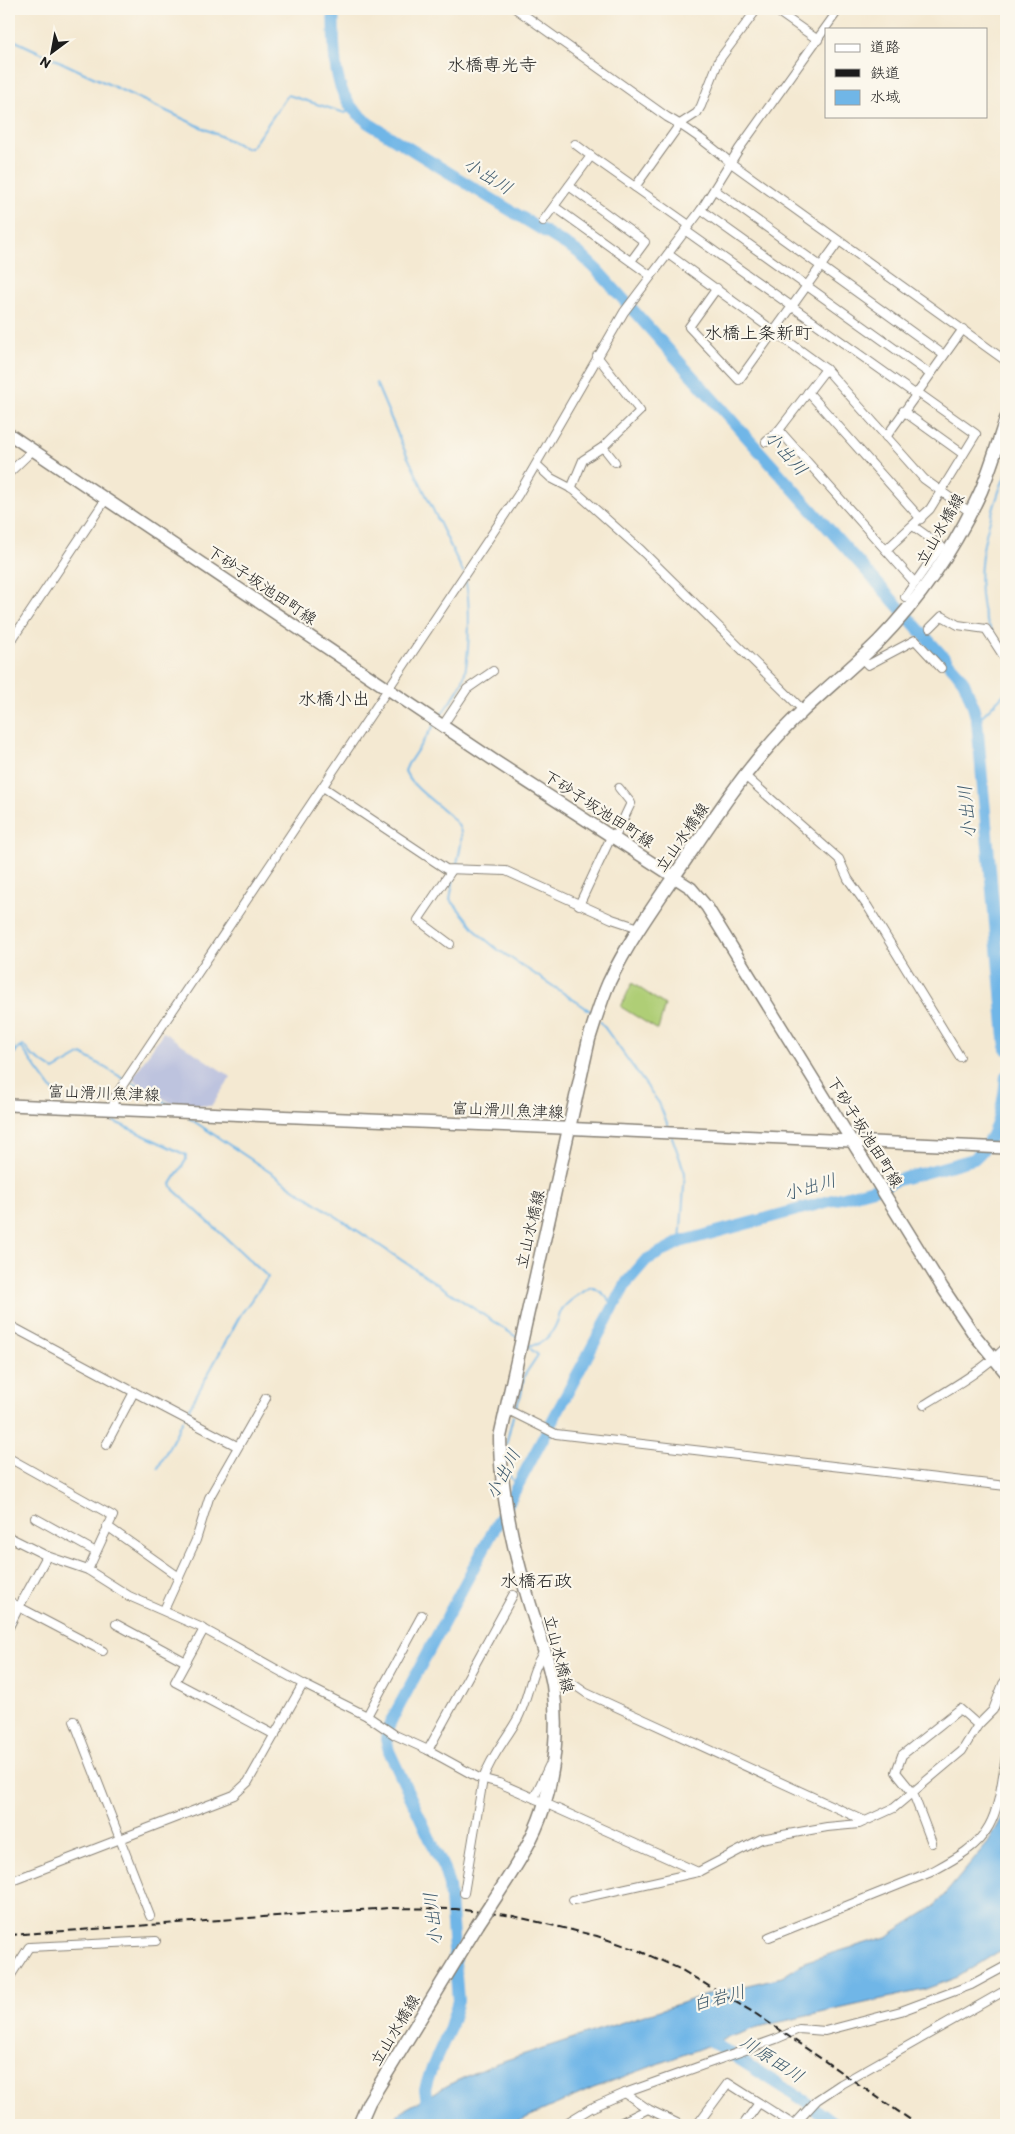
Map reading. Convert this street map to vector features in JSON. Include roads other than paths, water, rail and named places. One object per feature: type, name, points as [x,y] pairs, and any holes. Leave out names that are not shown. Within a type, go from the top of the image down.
[{"type":"main road","name":"立山水橋線","points":[[359,2125],[370,2102],[525,1850],[537,1825],[549,1788],[554,1756],[556,1714],[548,1667],[512,1533],[503,1490],[500,1464],[500,1437],[568,1129],[599,1008],[609,982],[639,928],[768,746],[803,710],[861,658],[900,617],[907,601],[938,567],[970,512],[991,465],[1006,419]]},
{"type":"main road","name":"下砂子坂池田町線","points":[[9,434],[612,838],[675,876],[691,888],[707,906],[957,1310],[1006,1373]]},
{"type":"main road","name":"富山滑川魚津線","points":[[9,1105],[568,1129],[665,1131],[747,1137],[1004,1148]]},
{"type":"street","points":[[516,9],[667,118],[680,124],[712,146],[731,163],[1006,360]]},
{"type":"street","points":[[635,186],[680,124],[696,113],[701,106],[719,60],[756,9]]},
{"type":"street","points":[[774,9],[818,40]]},
{"type":"street","points":[[826,28],[839,9]]},
{"type":"street","points":[[113,1110],[114,1098],[323,788],[537,465],[597,356],[624,312],[688,228],[715,190],[738,150],[825,30]]},
{"type":"street","points":[[576,144],[635,186],[793,307],[976,434],[930,509],[886,550]]},
{"type":"street","points":[[543,222],[591,156]]},
{"type":"street","points":[[569,186],[645,242],[632,261]]},
{"type":"street","points":[[715,190],[944,354]]},
{"type":"street","points":[[555,206],[651,276]]},
{"type":"street","points":[[700,210],[930,374]]},
{"type":"street","points":[[717,288],[689,327],[739,380],[839,241]]},
{"type":"street","points":[[668,254],[826,369],[924,479],[970,512]]},
{"type":"street","points":[[886,437],[963,330]]},
{"type":"street","points":[[571,489],[583,460],[603,447],[640,411],[597,356]]},
{"type":"street","points":[[766,442],[779,430],[826,369]]},
{"type":"street","points":[[808,392],[921,519]]},
{"type":"street","points":[[903,411],[963,454]]},
{"type":"street","points":[[779,430],[915,583]]},
{"type":"street","points":[[603,447],[614,462]]},
{"type":"street","points":[[9,473],[33,450]]},
{"type":"street","points":[[537,465],[551,478],[571,489],[640,550],[803,710]]},
{"type":"street","points":[[9,644],[106,499]]},
{"type":"street","points":[[907,601],[915,583],[941,546],[913,526]]},
{"type":"street","points":[[930,628],[942,616],[958,624],[986,629],[1006,660]]},
{"type":"street","points":[[861,658],[868,665],[915,640],[941,668]]},
{"type":"street","points":[[443,725],[467,689],[493,671]]},
{"type":"street","points":[[745,776],[839,858],[848,879],[868,907],[960,1057]]},
{"type":"street","points":[[323,788],[446,869],[506,871],[579,904],[639,928]]},
{"type":"street","points":[[579,904],[631,803],[619,788]]},
{"type":"street","points":[[450,944],[418,920],[452,870]]},
{"type":"street","points":[[9,1325],[237,1446]]},
{"type":"street","points":[[924,1404],[994,1360],[1006,1348]]},
{"type":"street","points":[[106,1445],[134,1392]]},
{"type":"street","points":[[164,1610],[196,1540],[209,1498],[266,1398]]},
{"type":"street","points":[[506,1409],[556,1434],[1006,1486]]},
{"type":"street","points":[[9,1458],[113,1516],[88,1570]]},
{"type":"street","points":[[35,1518],[96,1552]]},
{"type":"street","points":[[107,1526],[179,1577]]},
{"type":"street","points":[[9,1537],[47,1556],[88,1570],[129,1596],[204,1629],[303,1684],[367,1716],[395,1735],[483,1779],[498,1783],[536,1799],[554,1756]]},
{"type":"street","points":[[9,1627],[47,1556]]},
{"type":"street","points":[[428,1750],[513,1595]]},
{"type":"street","points":[[9,1601],[103,1651]]},
{"type":"street","points":[[367,1716],[422,1615]]},
{"type":"street","points":[[116,1624],[186,1662]]},
{"type":"street","points":[[204,1629],[175,1682],[274,1735]]},
{"type":"street","points":[[464,1893],[483,1779],[489,1762],[517,1719],[528,1696],[535,1664],[543,1653]]},
{"type":"street","points":[[548,1667],[586,1693],[865,1821]]},
{"type":"street","points":[[573,1900],[698,1872],[761,1839],[827,1827],[860,1824],[894,1808],[962,1751],[978,1725],[993,1710],[1006,1680]]},
{"type":"street","points":[[9,1882],[234,1795],[248,1782],[303,1684]]},
{"type":"street","points":[[932,1843],[913,1793],[896,1772],[902,1755],[960,1708],[978,1725]]},
{"type":"street","points":[[74,1721],[150,1916]]},
{"type":"street","points":[[769,1937],[931,1872],[973,1846],[989,1826],[998,1799],[1006,1757]]},
{"type":"street","points":[[549,1805],[698,1872]]},
{"type":"street","points":[[9,1978],[29,1947],[156,1941]]},
{"type":"street","points":[[562,2125],[591,2108],[625,2093],[776,2039],[792,2031],[799,2029],[825,2031],[901,2011],[971,1985],[1006,1966]]},
{"type":"street","points":[[696,2125],[728,2083],[787,2124],[794,2125],[817,2100],[841,2084],[1006,1990]]},
{"type":"street","points":[[625,2093],[648,2109],[681,2125]]},
{"type":"street","points":[[743,2125],[758,2103]]},
{"type":"street","points":[[616,2125],[648,2109]]},
{"type":"street","points":[[9,2118],[14,2125]]},
{"type":"water","name":"白岩川","points":[[1006,1811],[1006,1947],[958,1977],[923,1990],[758,2027],[596,2087],[510,2125],[389,2125],[400,2112],[454,2082],[494,2064],[709,1994],[782,1977],[807,1961],[886,1937],[935,1906],[988,1843]]},
{"type":"waterway","name":"小出川","points":[[333,9],[337,75],[346,100],[354,110],[368,123],[578,252],[598,271],[964,682],[977,721],[1006,1049]]},
{"type":"waterway","points":[[9,38],[246,148],[251,148],[288,95],[345,113],[353,109]]},
{"type":"waterway","points":[[376,383],[404,449],[463,572]]},
{"type":"waterway","points":[[1006,475],[999,491],[987,532],[982,557],[980,583],[983,609],[987,621],[1006,652]]},
{"type":"waterway","points":[[438,719],[460,688],[465,673],[469,631],[465,579]]},
{"type":"waterway","points":[[977,721],[1006,692]]},
{"type":"waterway","points":[[434,725],[405,771],[410,780],[445,811],[458,826],[461,833],[461,842],[456,868]]},
{"type":"waterway","points":[[455,872],[450,899],[480,935],[497,949],[592,1012]]},
{"type":"waterway","points":[[600,1021],[659,1103],[669,1128]]},
{"type":"waterway","points":[[9,1032],[15,1053],[17,1049],[24,1046],[31,1055],[54,1070],[82,1054],[124,1079]]},
{"type":"waterway","points":[[21,1047],[62,1103]]},
{"type":"waterway","name":"小出川","points":[[429,2115],[425,2089],[431,2070],[449,2030],[458,2001],[449,1886],[444,1869],[389,1751],[386,1739],[390,1723],[627,1282],[646,1260],[680,1242],[877,1188],[898,1180],[974,1159],[982,1151],[994,1131],[1001,1109],[1006,1076]]},
{"type":"waterway","points":[[128,1080],[173,1107]]},
{"type":"waterway","points":[[68,1111],[70,1114],[100,1115],[186,1155],[186,1160],[171,1184],[174,1190],[268,1277],[241,1314],[185,1416]]},
{"type":"waterway","points":[[189,1118],[518,1338]]},
{"type":"waterway","points":[[672,1137],[685,1173],[680,1242]]},
{"type":"waterway","points":[[525,1344],[536,1345],[545,1340],[555,1327],[563,1308],[591,1287],[604,1295],[613,1308]]},
{"type":"waterway","points":[[514,1411],[521,1395],[524,1376],[538,1355],[527,1346]]},
{"type":"waterway","points":[[506,1445],[513,1416]]},
{"type":"waterway","points":[[158,1468],[183,1420]]},
{"type":"waterway","points":[[508,1473],[516,1486]]},
{"type":"waterway","name":"川原田川","points":[[701,2035],[805,2101],[836,2125]]},
{"type":"railway","points":[[9,1935],[389,1908],[456,1909],[513,1916],[597,1936],[637,1950],[680,1969],[756,2014],[918,2125]]},
{"type":"district","name":"水橋専光寺","points":[[492,65]]},
{"type":"district","name":"水橋上条新町","points":[[758,333]]},
{"type":"district","name":"水橋小出","points":[[334,699]]},
{"type":"district","name":"水橋石政","points":[[536,1581]]}]
